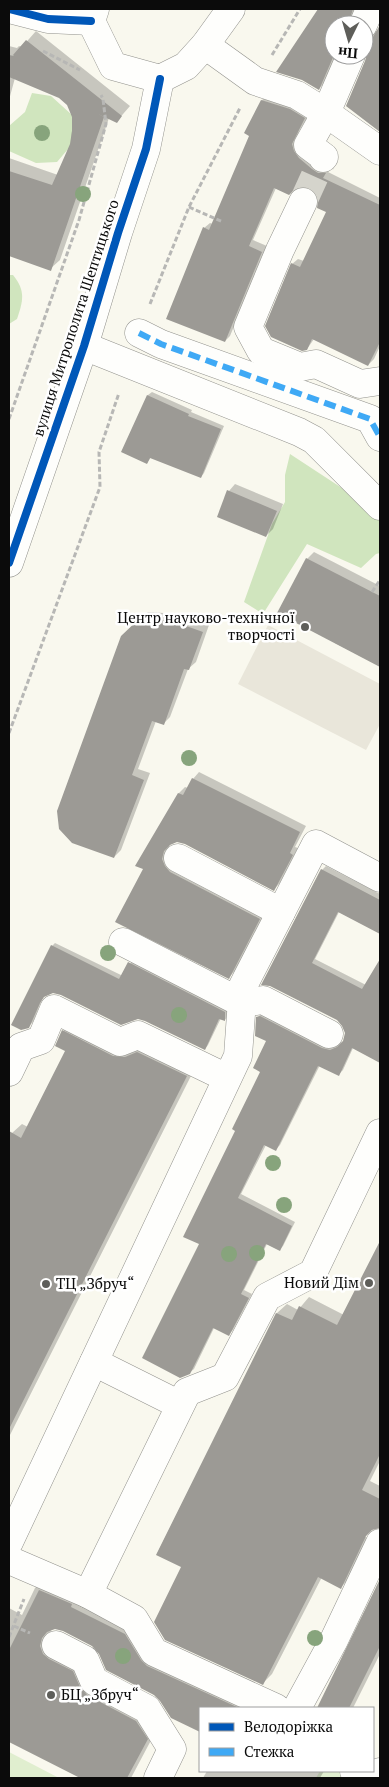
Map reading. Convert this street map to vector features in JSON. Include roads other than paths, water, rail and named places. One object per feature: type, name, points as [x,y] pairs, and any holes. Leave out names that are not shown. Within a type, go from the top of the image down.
[{"type":"street","points":[[9,9],[48,19],[93,15],[113,66],[160,79],[186,66],[205,45],[231,9]]},
{"type":"street","points":[[205,45],[255,81],[297,95],[326,112],[380,151]]},
{"type":"street","points":[[323,158],[308,145],[326,112],[347,65]]},
{"type":"street","name":"вулиця Митрополита Шептицького","points":[[9,563],[84,346],[118,233],[146,150],[160,79]]},
{"type":"street","points":[[303,202],[280,250],[248,327],[261,351],[300,367],[316,364],[360,384],[380,381]]},
{"type":"street","points":[[139,333],[170,347],[377,428]]},
{"type":"street","points":[[84,346],[300,432],[314,440],[380,506]]},
{"type":"street","points":[[9,1542],[238,1056],[243,986],[316,844],[380,878]]},
{"type":"street","points":[[178,858],[281,912]]},
{"type":"street","points":[[123,942],[242,1003],[263,1000],[329,1034]]},
{"type":"street","points":[[9,1072],[21,1047],[41,1040],[54,1009],[120,1042],[138,1035],[227,1078]]},
{"type":"street","points":[[88,1594],[186,1392],[225,1377],[267,1297],[313,1273],[380,1133]]},
{"type":"street","points":[[94,1362],[180,1405]]},
{"type":"street","points":[[298,1707],[334,1640],[380,1543]]},
{"type":"street","points":[[9,1560],[88,1594],[134,1619],[154,1652],[274,1707]]},
{"type":"street","points":[[56,1645],[85,1660],[94,1681],[147,1709],[172,1749],[158,1778]]},
{"type":"street","points":[[376,1778],[380,1772]]},
{"type":"tunnel","points":[[303,202],[323,158]]},
{"type":"place","name":"Центр науково-технічної творчості","points":[[305,627]]},
{"type":"place","name":"Новий Дім","points":[[369,1283]]},
{"type":"place","name":"ТЦ „Збруч“","points":[[46,1284]]},
{"type":"place","name":"БЦ „Збруч“","points":[[51,1695]]}]
